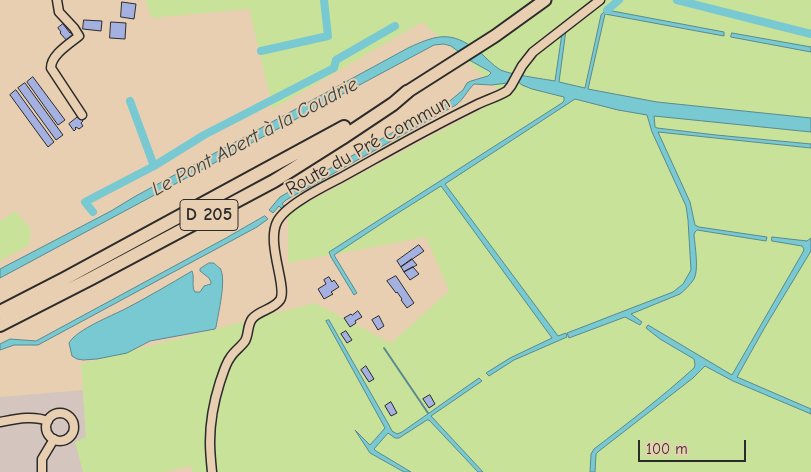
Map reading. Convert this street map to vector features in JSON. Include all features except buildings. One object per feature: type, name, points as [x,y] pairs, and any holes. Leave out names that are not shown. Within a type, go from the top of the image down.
[{"type":"highway","name":"D 205","points":[[0,312],[73,275],[407,92]]},
{"type":"highway","name":"D 205","points":[[0,325],[274,181],[371,119],[407,92]]},
{"type":"main road","name":"D 205","points":[[407,92],[495,36],[545,0]]},
{"type":"street","points":[[57,0],[59,12],[79,36],[54,57],[51,62],[51,68],[82,115]]},
{"type":"street","name":"Route du Pré Commun","points":[[212,472],[210,441],[212,414],[223,372],[230,358],[247,338],[248,326],[252,319],[258,313],[274,306],[280,300],[282,294],[274,242],[275,228],[280,217],[315,191],[435,126],[500,95],[511,86],[522,66],[533,52],[600,0]]},
{"type":"street","points":[[56,413],[68,415],[74,424],[74,430],[67,439],[61,441],[54,439],[47,432],[46,426],[48,421],[56,413]]},
{"type":"street","points":[[0,422],[33,418],[42,418],[48,421]]},
{"type":"street","points":[[42,472],[42,458],[54,439]]},
{"type":"shaded area","points":[[83,390],[86,437],[83,472],[0,472],[0,397]]},
{"type":"green space","points":[[145,0],[811,0],[811,472],[192,472],[191,466],[165,472],[83,472],[75,442],[86,437],[81,364],[315,303],[391,343],[449,291],[426,237],[288,263],[288,213],[506,96],[422,22],[273,109],[249,9],[152,18]]},
{"type":"green space","points":[[15,211],[31,229],[29,245],[0,261],[0,220],[3,220]]},
{"type":"water","name":"Le Pont Abert à la Coudrie","points":[[607,10],[724,32],[724,36],[605,14],[588,89],[657,102],[811,118],[811,132],[654,116],[655,127],[657,128],[811,144],[811,148],[658,132],[690,202],[695,225],[767,237],[766,241],[697,230],[694,235],[696,264],[694,279],[680,294],[631,314],[642,322],[640,325],[625,317],[569,338],[567,333],[673,292],[683,284],[691,270],[686,206],[652,132],[647,115],[575,99],[445,184],[558,336],[566,333],[567,337],[514,360],[489,376],[486,373],[510,358],[552,338],[441,186],[334,255],[357,293],[354,295],[329,252],[562,103],[564,97],[532,89],[517,81],[509,80],[507,83],[492,85],[474,84],[456,105],[286,200],[282,204],[285,207],[282,209],[279,206],[273,213],[269,210],[280,197],[404,126],[445,105],[463,90],[467,83],[488,76],[491,73],[451,46],[444,44],[434,45],[0,278],[0,269],[111,211],[408,48],[429,39],[446,37],[463,41],[503,71],[555,81],[562,33],[566,30],[559,82],[585,88],[601,15]]},
{"type":"water","points":[[732,33],[811,47],[811,52],[731,37]]},
{"type":"water","points":[[265,216],[268,219],[257,227],[38,345],[14,345],[0,350],[0,344],[10,339],[36,341]]},
{"type":"water","points":[[772,237],[807,241],[811,238],[811,251],[737,377],[811,409],[811,414],[733,381],[705,366],[693,378],[599,451],[596,454],[595,472],[590,472],[591,454],[594,449],[657,400],[694,368],[694,359],[660,339],[646,328],[648,325],[732,375],[804,249],[802,246],[772,241]]},
{"type":"water","points":[[209,263],[214,263],[220,268],[223,280],[215,329],[150,341],[127,353],[97,359],[83,360],[72,356],[69,343],[79,333],[192,271],[194,290],[195,292],[200,292],[204,286],[211,284],[209,278],[200,271]]},
{"type":"water","points":[[329,320],[392,431],[397,434],[479,378],[482,381],[431,416],[483,472],[478,472],[429,420],[399,438],[395,438],[388,433],[374,449],[411,472],[404,472],[370,453],[355,430],[370,445],[385,428],[326,321]]},
{"type":"waterway","points":[[261,51],[328,36],[324,0]]},
{"type":"waterway","points":[[607,10],[619,0]]},
{"type":"waterway","points":[[677,0],[811,34]]},
{"type":"waterway","name":"Le Pont Abert à la Coudrie","points":[[130,101],[154,166],[204,135],[334,68],[336,60],[395,26]]},
{"type":"waterway","name":"Le Pont Abert à la Coudrie","points":[[93,212],[85,202],[154,166]]},
{"type":"waterway","points":[[384,348],[428,413]]}]
